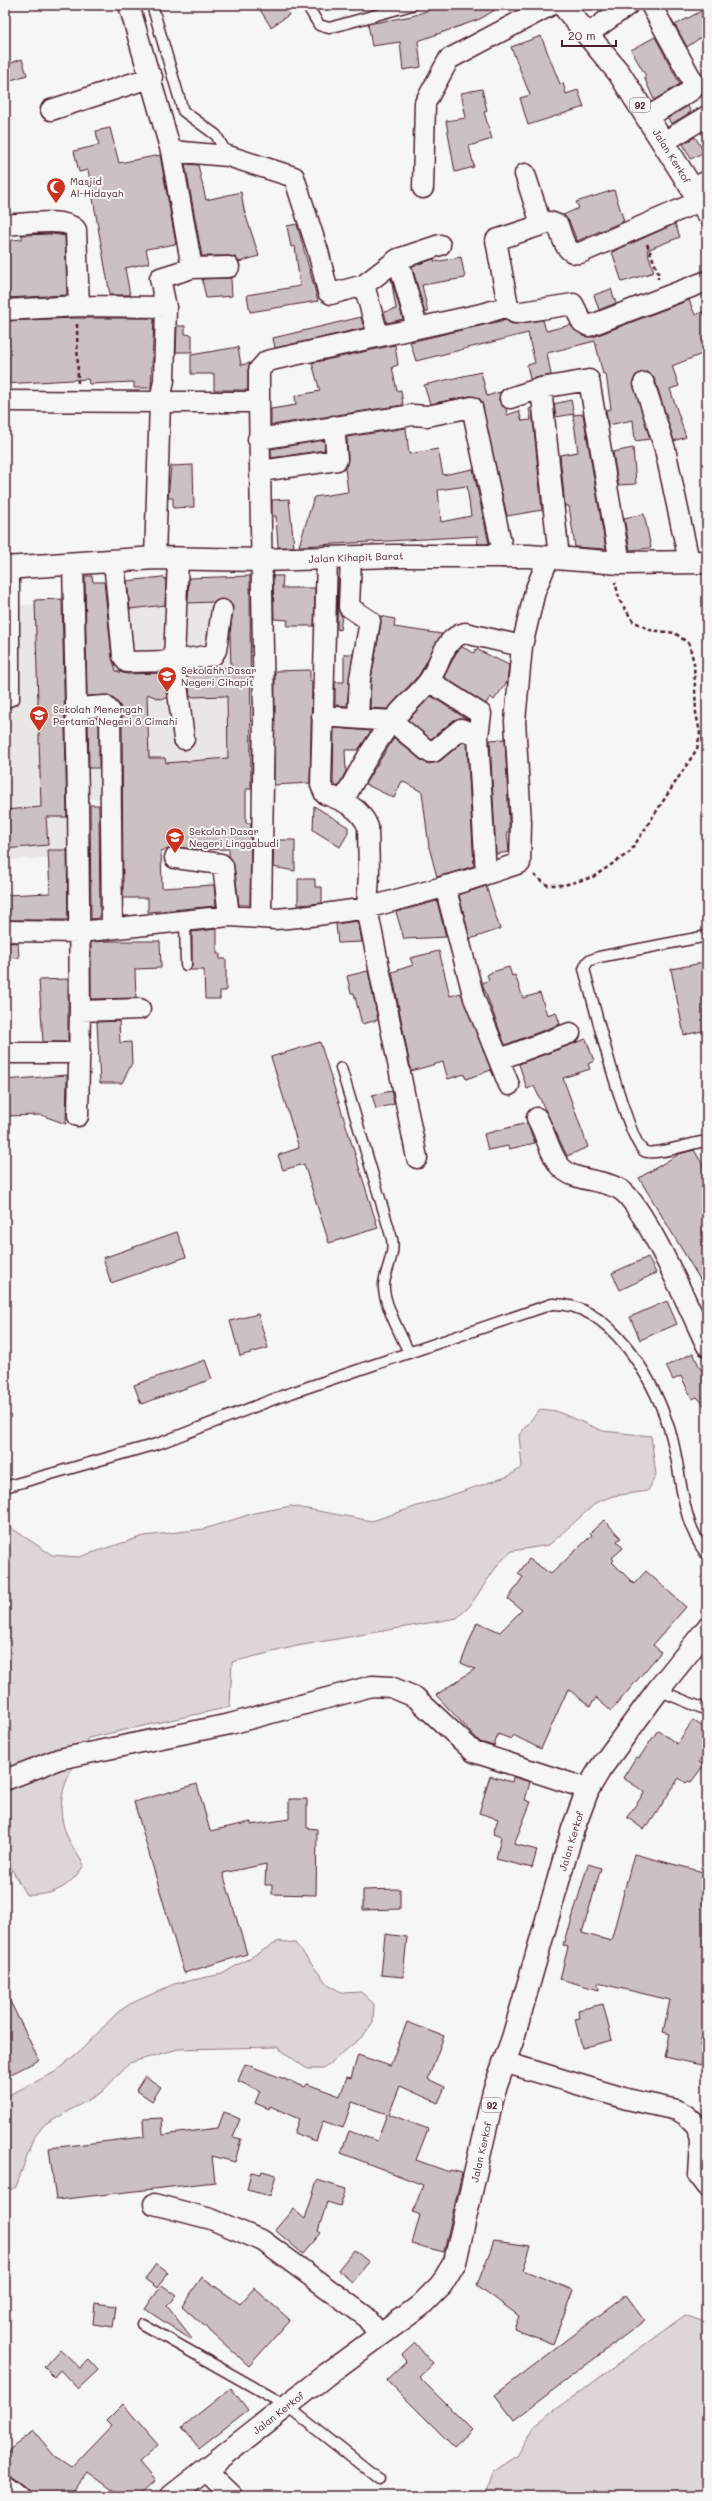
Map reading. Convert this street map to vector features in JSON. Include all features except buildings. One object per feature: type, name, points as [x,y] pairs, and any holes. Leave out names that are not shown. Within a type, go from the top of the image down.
[{"type":"main road","name":"Jalan Kerkof","points":[[563,5],[619,73],[664,142],[702,196]]},
{"type":"main road","name":"Jalan Kihapit Barat","points":[[9,568],[155,558],[262,560],[327,557],[504,556],[620,563],[698,561]]},
{"type":"main road","name":"Jalan Kerkof","points":[[172,2496],[433,2295],[455,2262],[494,2091],[513,2038],[573,1830],[588,1789],[658,1690],[707,1630]]},
{"type":"street","points":[[130,5],[152,77],[172,151],[192,268]]},
{"type":"street","points":[[423,188],[425,102],[449,59],[552,5]]},
{"type":"street","points":[[588,34],[628,5]]},
{"type":"street","points":[[648,117],[692,90],[693,87],[692,80],[651,5]]},
{"type":"street","points":[[51,110],[152,77]]},
{"type":"street","points":[[664,142],[707,116]]},
{"type":"street","points":[[172,151],[228,156],[294,177],[316,243],[328,292],[331,294],[364,285],[398,259],[440,245]]},
{"type":"street","points":[[525,174],[541,224]]},
{"type":"street","points":[[702,196],[641,227],[574,254],[567,249],[558,225],[550,222],[496,240],[508,306],[515,313],[573,304],[582,322],[589,326],[658,298],[707,281]]},
{"type":"street","points":[[5,225],[45,223],[70,224],[74,227],[76,230],[79,306]]},
{"type":"street","points":[[398,259],[417,328]]},
{"type":"street","points":[[155,558],[160,402],[164,380],[166,307],[160,278],[192,268],[229,267]]},
{"type":"street","points":[[364,285],[378,335]]},
{"type":"street","points":[[5,310],[79,306],[166,307]]},
{"type":"street","points":[[261,918],[264,714],[261,471],[258,439],[259,370],[268,361],[508,306]]},
{"type":"street","points":[[510,398],[541,388],[586,379],[590,383],[620,563]]},
{"type":"street","points":[[644,383],[698,561]]},
{"type":"street","points":[[5,931],[80,932],[229,916],[261,918],[303,916],[367,908],[520,863],[521,823],[515,721],[522,646],[535,590],[554,558],[541,388]]},
{"type":"street","points":[[5,401],[259,402]]},
{"type":"street","points":[[258,439],[334,426],[413,415],[427,416],[472,407],[504,556]]},
{"type":"street","points":[[261,471],[337,460],[334,426]]},
{"type":"street","points":[[327,557],[321,785],[325,794],[344,800],[365,820],[368,827],[369,874],[367,908],[417,1158]]},
{"type":"street","points":[[351,557],[349,607],[370,621],[360,678],[358,717]]},
{"type":"street","points":[[178,558],[174,661],[184,739]]},
{"type":"street","points":[[114,561],[123,656],[127,662],[174,661],[213,655],[216,650],[222,610]]},
{"type":"street","points":[[73,563],[77,708],[80,932],[80,1053],[78,1116]]},
{"type":"street","points":[[344,800],[358,773],[392,721],[429,681],[440,656],[458,634],[465,633],[522,646]]},
{"type":"street","points":[[429,681],[481,714],[515,721]]},
{"type":"street","points":[[77,708],[104,706],[110,711],[112,928]]},
{"type":"street","points":[[481,714],[478,736],[486,874]]},
{"type":"street","points":[[322,716],[358,717],[392,721],[428,752],[436,751],[461,729],[478,736]]},
{"type":"street","points":[[78,797],[111,796]]},
{"type":"street","points":[[176,858],[221,864],[223,866],[229,916]]},
{"type":"street","points":[[445,886],[474,998],[490,1043],[500,1059],[509,1085]]},
{"type":"street","points":[[80,1011],[140,1010]]},
{"type":"street","points":[[500,1059],[570,1033]]},
{"type":"street","points":[[5,1053],[80,1053]]},
{"type":"street","points":[[537,1118],[559,1165],[570,1174],[620,1190],[629,1199],[646,1225],[707,1346]]},
{"type":"street","points":[[5,1780],[59,1759],[230,1724],[372,1686],[391,1687],[415,1697],[474,1752],[588,1789]]},
{"type":"street","points":[[504,2062],[627,2099],[676,2110],[687,2116],[697,2126],[700,2142],[698,2174],[707,2186]]},
{"type":"street","points":[[154,2204],[211,2219],[263,2241],[366,2316],[380,2335]]},
{"type":"street","points":[[205,2470],[232,2496]]},
{"type":"street","points":[[5,2484],[19,2496]]},
{"type":"lane","points":[[152,5],[184,111],[216,135],[228,156]]},
{"type":"lane","points":[[307,5],[319,25],[330,28],[412,5]]},
{"type":"lane","points":[[5,703],[14,699],[9,568]]},
{"type":"lane","points":[[185,921],[186,965]]},
{"type":"lane","points":[[707,936],[599,956],[588,961],[584,969],[618,1092],[638,1143],[644,1151],[654,1153],[707,1141]]},
{"type":"lane","points":[[341,1068],[392,1239],[394,1250],[384,1286],[387,1301],[409,1353]]},
{"type":"lane","points":[[5,1487],[160,1443],[282,1396],[552,1304],[566,1303],[577,1306],[600,1318],[628,1350],[656,1399],[669,1429],[685,1510],[700,1546],[707,1555]]},
{"type":"lane","points":[[658,1690],[696,1704],[707,1710]]},
{"type":"lane","points":[[142,2324],[287,2406],[379,2479]]},
{"type":"path","points":[[641,227],[658,272],[658,298]]},
{"type":"path","points":[[79,306],[76,319],[79,402]]},
{"type":"path","points":[[520,863],[547,885],[564,886],[593,877],[630,852],[698,749],[700,734],[696,713],[694,663],[689,644],[675,633],[650,630],[633,622],[620,601],[615,579],[620,563]]},
{"type":"shaded area","name":"Sekolahh Dasar Negeri Cihapit","points":[[75,581],[245,594],[259,792],[89,799]]},
{"type":"shaded area","name":"Sekolah Menengah Pertama Negeri 8 Cimahi","points":[[65,603],[79,857],[5,860],[5,606]]},
{"type":"shaded area","points":[[540,1409],[556,1411],[603,1431],[651,1436],[656,1475],[648,1491],[613,1496],[597,1502],[549,1545],[512,1551],[499,1563],[469,1607],[457,1618],[297,1646],[232,1662],[230,1707],[88,1738],[75,1761],[65,1785],[61,1809],[67,1836],[84,1865],[72,1880],[60,1889],[44,1894],[26,1895],[5,1857],[5,1527],[8,1526],[52,1555],[79,1557],[144,1536],[204,1529],[254,1513],[291,1506],[372,1521],[509,1476],[522,1467],[519,1435]]},
{"type":"shaded area","points":[[279,1941],[295,1943],[328,1985],[343,1993],[361,1992],[374,2004],[373,2022],[363,2036],[323,2069],[307,2069],[277,2047],[178,2049],[129,2063],[102,2092],[43,2126],[33,2139],[16,2187],[5,2192],[5,2097],[55,2072],[83,2048],[117,2013],[130,2004],[174,1984],[222,1974]]},
{"type":"shaded area","points":[[685,2315],[707,2323],[707,2496],[486,2496],[493,2472],[517,2456],[536,2424]]},
{"type":"place","name":"Masjid Al-Hidayah","points":[[56,204]]},
{"type":"place","name":"Sekolahh Dasar Negeri Cihapit","points":[[167,693]]},
{"type":"place","name":"Sekolah Menengah Pertama Negeri 8 Cimahi","points":[[39,732]]},
{"type":"place","name":"Sekolah Dasar Negeri Linggabudi","points":[[175,854]]}]
